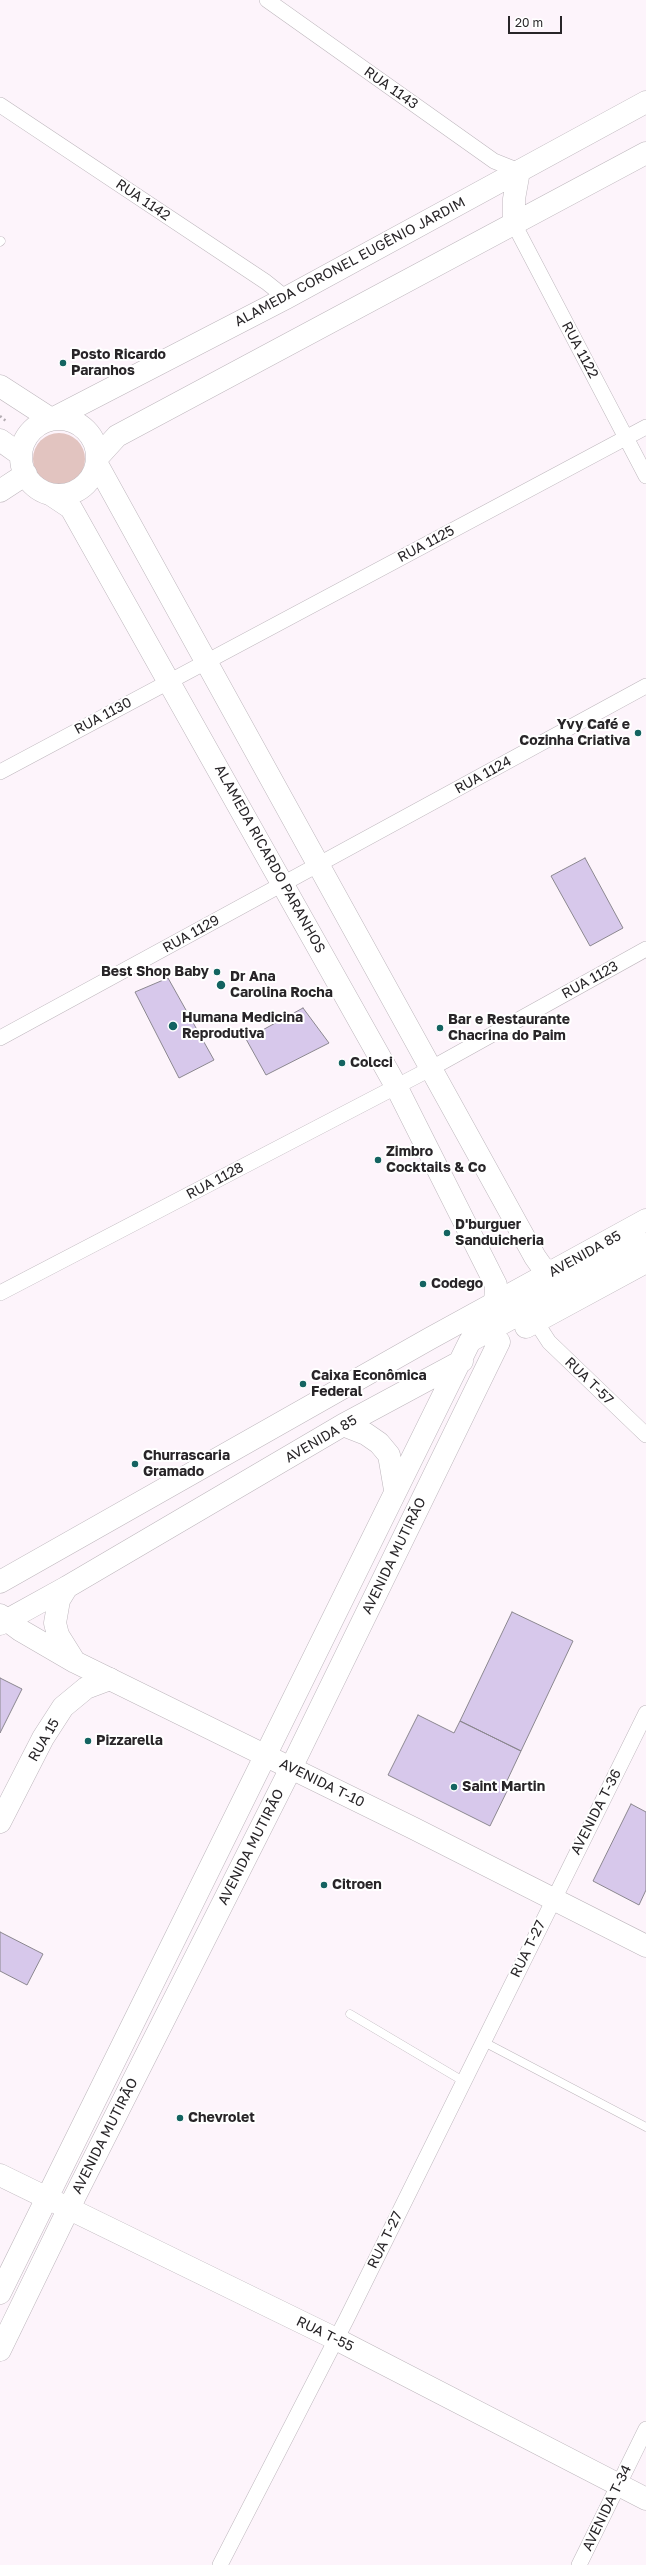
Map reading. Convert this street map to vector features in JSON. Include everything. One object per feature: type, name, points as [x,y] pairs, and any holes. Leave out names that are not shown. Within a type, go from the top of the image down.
[{"type":"main road","name":"ALAMEDA CORONEL EUGÊNIO JARDIM","points":[[52,419],[286,298],[646,102]]},
{"type":"main road","points":[[0,440],[23,464],[32,483],[50,494],[62,495],[74,492],[85,485],[92,476],[97,461],[117,436],[646,153]]},
{"type":"main road","points":[[514,224],[514,199],[519,171]]},
{"type":"main road","points":[[0,386],[52,419]]},
{"type":"main road","points":[[0,491],[23,464],[29,434],[36,426],[52,419],[69,420],[84,428],[94,442],[97,461],[205,661],[319,864],[430,1069],[535,1257],[542,1267],[552,1273]]},
{"type":"main road","name":"ALAMEDA RICARDO PARANHOS","points":[[50,494],[71,508],[284,884],[396,1086],[496,1285],[495,1304]]},
{"type":"main road","name":"AVENIDA 85","points":[[0,1582],[429,1339],[552,1273],[646,1220]]},
{"type":"main road","name":"AVENIDA MUTIRÃO","points":[[0,2294],[395,1490],[470,1341],[646,1244]]},
{"type":"main road","name":"AVENIDA 85","points":[[2,1620],[67,1587],[344,1425],[646,1262]]},
{"type":"main road","name":"AVENIDA MUTIRÃO","points":[[0,2350],[68,2210],[291,1768],[499,1342]]},
{"type":"main road","points":[[344,1425],[366,1434],[380,1443],[389,1455],[395,1490]]},
{"type":"main road","points":[[67,1587],[59,1600],[55,1623],[58,1635],[75,1662]]},
{"type":"main road","name":"AVENIDA T-10","points":[[2,1620],[75,1662],[291,1768],[550,1905],[646,1946]]},
{"type":"main road","name":"RUA 15","points":[[0,1822],[43,1738],[63,1707],[86,1688],[110,1679]]},
{"type":"main road","name":"RUA T-55","points":[[0,2175],[68,2210],[336,2339],[646,2499]]},
{"type":"street","name":"RUA 1143","points":[[267,0],[494,161],[519,171]]},
{"type":"street","name":"RUA 1142","points":[[0,105],[266,282],[286,298]]},
{"type":"street","name":"RUA 1122","points":[[514,224],[646,476]]},
{"type":"street","name":"RUA 1125","points":[[205,661],[646,427]]},
{"type":"street","name":"RUA 1130","points":[[0,772],[205,661]]},
{"type":"street","name":"RUA 1124","points":[[319,864],[646,686]]},
{"type":"street","name":"RUA 1129","points":[[0,1038],[319,864]]},
{"type":"street","name":"RUA 1123","points":[[430,1069],[646,949]]},
{"type":"street","name":"RUA 1128","points":[[0,1293],[430,1069]]},
{"type":"street","name":"RUA T-57","points":[[536,1322],[549,1342],[646,1436]]},
{"type":"street","name":"AVENIDA T-36","points":[[550,1905],[646,1713]]},
{"type":"street","name":"RUA T-27","points":[[220,2565],[336,2339],[550,1905]]},
{"type":"street","name":"AVENIDA T-34","points":[[579,2565],[646,2429]]},
{"type":"lane","points":[[350,2014],[463,2081]]},
{"type":"lane","points":[[482,2042],[646,2127]]},
{"type":"shaded area","points":[[54,433],[64,433],[78,440],[85,454],[85,464],[78,478],[64,485],[54,485],[44,481],[37,474],[33,464],[33,454],[37,444],[44,437]]},
{"type":"building","points":[[585,858],[623,928],[590,946],[551,876]]},
{"type":"building","name":"Humana Medicina Reprodutiva","points":[[168,978],[214,1060],[179,1078],[135,992]]},
{"type":"building","points":[[303,1008],[329,1043],[266,1075],[246,1039]]},
{"type":"building","points":[[512,1612],[573,1641],[521,1751],[460,1721]]},
{"type":"building","points":[[0,1678],[22,1689],[0,1733]]},
{"type":"building","points":[[418,1715],[454,1733],[460,1721],[521,1751],[505,1785],[509,1787],[490,1826],[388,1775]]},
{"type":"building","points":[[631,1804],[646,1812],[646,1890],[639,1905],[593,1881]]},
{"type":"building","points":[[0,1932],[43,1954],[27,1985],[0,1971]]},
{"type":"place","name":"Posto Ricardo Paranhos","points":[[63,363]]},
{"type":"place","name":"Yvy Café e Cozinha Criativa","points":[[638,733]]},
{"type":"place","name":"Best Shop Baby","points":[[217,972]]},
{"type":"place","name":"Dr Ana Carolina Rocha","points":[[221,985]]},
{"type":"place","name":"Humana Medicina Reprodutiva","points":[[173,1026]]},
{"type":"place","name":"Bar e Restaurante Chacrina do Paim","points":[[440,1028]]},
{"type":"place","name":"Colcci","points":[[342,1063]]},
{"type":"place","name":"Zimbro Cocktails & Co","points":[[378,1160]]},
{"type":"place","name":"D'burguer Sanduicheria","points":[[447,1233]]},
{"type":"place","name":"Codego","points":[[423,1284]]},
{"type":"place","name":"Caixa Econômica Federal","points":[[303,1384]]},
{"type":"place","name":"Churrascaria Gramado","points":[[135,1464]]},
{"type":"place","name":"Pizzarella","points":[[88,1741]]},
{"type":"place","name":"Saint Martin","points":[[454,1787]]},
{"type":"place","name":"Citroen","points":[[324,1885]]},
{"type":"place","name":"Chevrolet","points":[[180,2118]]}]
